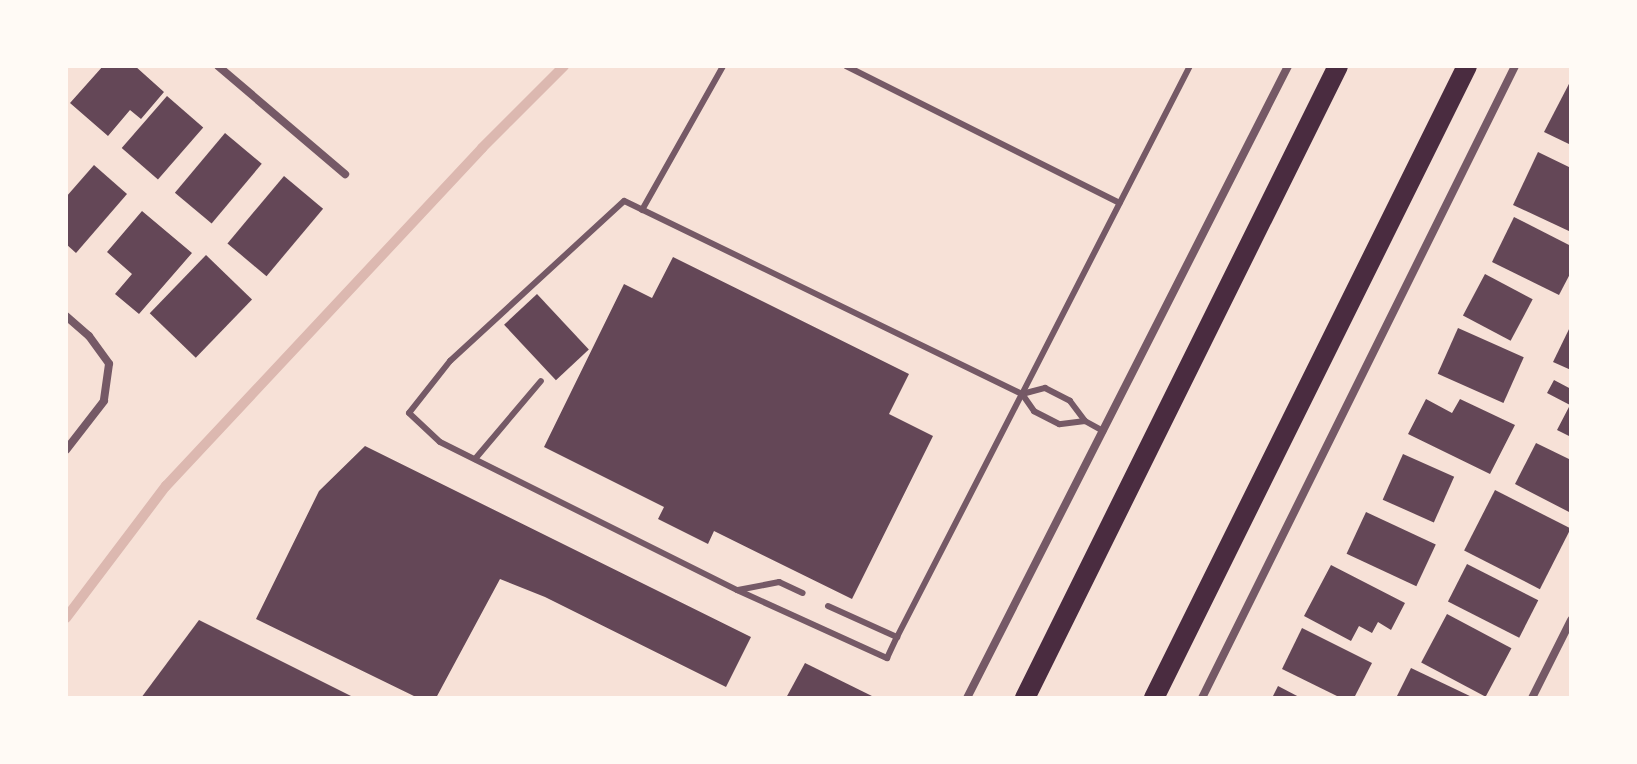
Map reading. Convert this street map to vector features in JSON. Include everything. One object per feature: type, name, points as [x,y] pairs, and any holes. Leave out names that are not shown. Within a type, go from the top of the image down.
[{"type":"main road","points":[[1025,698],[1338,66]]},
{"type":"main road","points":[[1154,698],[1467,66]]},
{"type":"street","points":[[218,66],[345,174]]},
{"type":"street","points":[[967,698],[1288,66]]},
{"type":"street","points":[[1202,698],[1515,66]]},
{"type":"street","points":[[66,316],[89,336],[109,364],[104,401],[66,450]]},
{"type":"street","points":[[1532,698],[1571,620]]},
{"type":"lane","points":[[642,210],[723,66]]},
{"type":"lane","points":[[846,66],[1120,203]]},
{"type":"lane","points":[[1085,421],[1059,424],[1034,411],[1022,394],[624,201],[450,361],[409,413],[440,442],[737,590],[887,658],[897,637],[1022,394],[1190,66]]},
{"type":"lane","points":[[475,459],[541,381]]},
{"type":"lane","points":[[1022,394],[1045,388],[1070,401],[1085,421],[1103,431]]},
{"type":"lane","points":[[737,590],[779,582],[803,593]]},
{"type":"lane","points":[[828,606],[897,637]]},
{"type":"building","points":[[103,66],[135,66],[164,92],[141,119],[130,110],[108,136],[70,103]]},
{"type":"building","points":[[1571,80],[1571,145],[1544,132]]},
{"type":"building","points":[[167,96],[203,127],[158,180],[122,148]]},
{"type":"building","points":[[225,133],[262,164],[212,224],[175,193]]},
{"type":"building","points":[[1538,152],[1571,168],[1571,232],[1513,205]]},
{"type":"building","points":[[94,165],[127,194],[76,253],[66,244],[66,197]]},
{"type":"building","points":[[284,176],[323,209],[267,276],[227,243]]},
{"type":"building","points":[[142,211],[192,253],[139,314],[115,294],[132,274],[107,252]]},
{"type":"building","points":[[1514,217],[1571,246],[1571,272],[1559,295],[1492,262]]},
{"type":"building","points":[[206,255],[252,299],[196,358],[150,313]]},
{"type":"building","points":[[673,257],[909,374],[889,414],[933,436],[852,599],[714,531],[708,544],[658,519],[664,507],[544,447],[624,284],[652,298]]},
{"type":"building","points":[[1485,274],[1533,299],[1511,341],[1463,315]]},
{"type":"building","points":[[537,294],[589,350],[556,380],[504,325]]},
{"type":"building","points":[[1571,325],[1571,370],[1553,362]]},
{"type":"building","points":[[1458,328],[1524,357],[1503,403],[1438,374]]},
{"type":"building","points":[[1554,380],[1571,389],[1571,437],[1557,430],[1570,405],[1547,393]]},
{"type":"building","points":[[1426,399],[1452,413],[1460,399],[1515,425],[1490,474],[1408,434]]},
{"type":"building","points":[[1536,443],[1571,460],[1571,513],[1515,484]]},
{"type":"building","points":[[365,446],[751,637],[726,687],[545,597],[500,579],[436,698],[418,698],[256,619],[319,491]]},
{"type":"building","points":[[1403,454],[1454,477],[1434,522],[1383,500]]},
{"type":"building","points":[[1495,490],[1571,529],[1540,589],[1464,551]]},
{"type":"building","points":[[1366,512],[1436,545],[1416,586],[1347,554]]},
{"type":"building","points":[[1467,564],[1538,600],[1519,638],[1448,601]]},
{"type":"building","points":[[1331,565],[1405,603],[1391,630],[1378,622],[1372,633],[1359,626],[1351,641],[1304,616]]},
{"type":"building","points":[[1447,614],[1511,648],[1486,697],[1421,663]]},
{"type":"building","points":[[199,620],[355,698],[141,698]]},
{"type":"building","points":[[1302,628],[1372,663],[1354,698],[1341,698],[1282,669]]},
{"type":"building","points":[[805,663],[876,698],[786,698]]},
{"type":"building","points":[[1411,668],[1474,698],[1396,698]]},
{"type":"building","points":[[1278,686],[1301,698],[1272,698]]},
{"type":"waterway","points":[[66,618],[166,486],[482,148],[564,66]]}]
